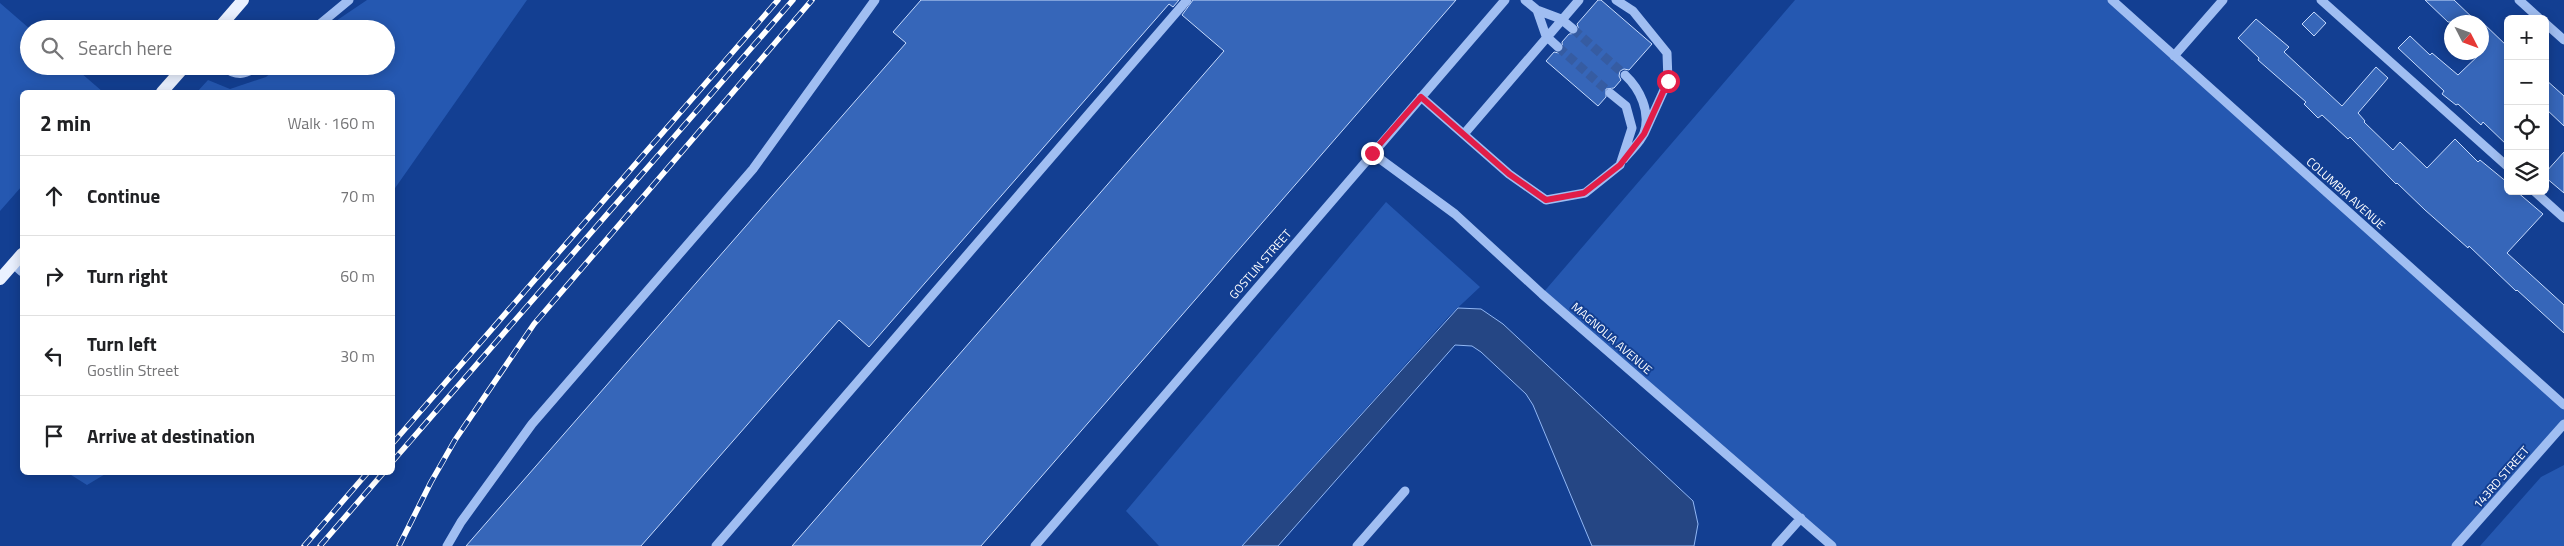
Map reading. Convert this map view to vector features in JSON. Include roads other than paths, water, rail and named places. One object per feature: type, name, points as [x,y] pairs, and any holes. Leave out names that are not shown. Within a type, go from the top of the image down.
[{"type":"main road","points":[[226,20],[243,0]]},
{"type":"main road","points":[[164,90],[177,75]]},
{"type":"main road","points":[[0,280],[18,268]]},
{"type":"street","points":[[325,20],[349,0]]},
{"type":"street","points":[[447,546],[461,522],[532,424],[754,169],[875,0]]},
{"type":"street","points":[[716,546],[1187,0]]},
{"type":"street","name":"GOSTLIN STREET","points":[[1035,546],[1505,0]]},
{"type":"street","points":[[1525,0],[1537,10],[1561,19],[1573,29]]},
{"type":"street","points":[[1464,134],[1546,36],[1580,0]]},
{"type":"street","points":[[1421,97],[1509,174],[1546,200],[1584,193],[1620,165],[1644,134],[1668,81],[1667,53],[1633,11],[1616,0]]},
{"type":"street","name":"COLUMBIA AVENUE","points":[[2112,0],[2564,405]]},
{"type":"street","points":[[2174,56],[2223,0]]},
{"type":"street","points":[[2321,0],[2504,163]]},
{"type":"street","points":[[2519,0],[2536,15]]},
{"type":"street","points":[[1537,10],[1546,36],[1558,47]]},
{"type":"street","points":[[2549,27],[2564,40]]},
{"type":"street","points":[[1625,75],[1635,84],[1645,104],[1644,134]]},
{"type":"street","points":[[1610,93],[1626,106],[1632,128],[1620,165]]},
{"type":"street","name":"MAGNOLIA AVENUE","points":[[1372,153],[1455,214],[1542,294],[1832,546]]},
{"type":"street","points":[[2538,195],[2564,218]]},
{"type":"street","name":"143RD STREET","points":[[2456,546],[2564,424]]},
{"type":"street","points":[[1357,546],[1405,491]]},
{"type":"street","points":[[1776,546],[1800,518]]},
{"type":"tunnel","points":[[1573,29],[1625,75]]},
{"type":"tunnel","points":[[1558,47],[1610,93]]},
{"type":"railway","points":[[395,441],[778,0]]},
{"type":"railway","points":[[395,459],[793,0]]},
{"type":"railway","points":[[399,546],[431,482],[455,440],[534,324],[812,0]]},
{"type":"railway","points":[[304,546],[365,475]]},
{"type":"railway","points":[[320,546],[381,475]]}]
